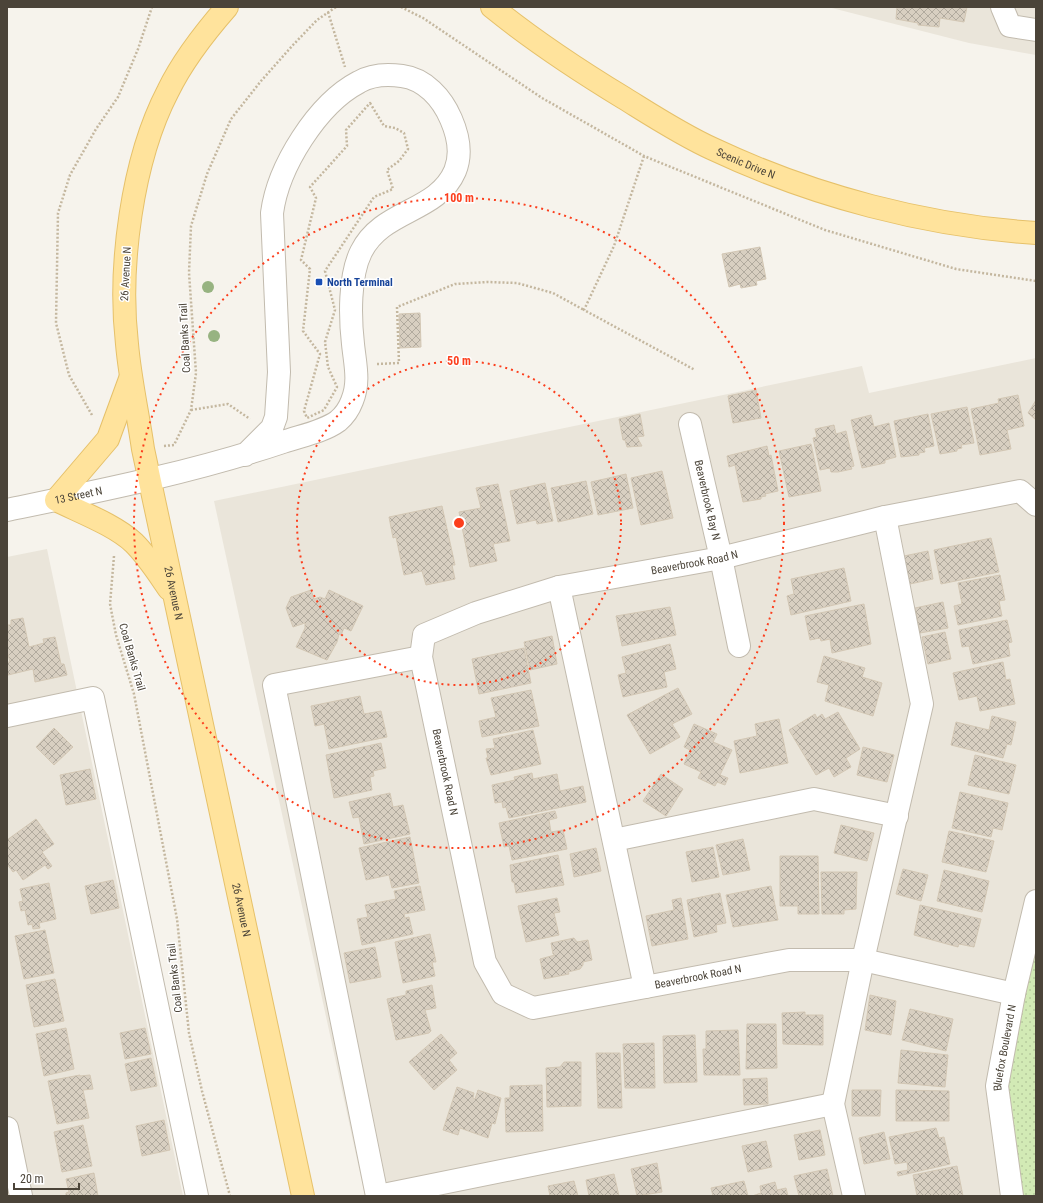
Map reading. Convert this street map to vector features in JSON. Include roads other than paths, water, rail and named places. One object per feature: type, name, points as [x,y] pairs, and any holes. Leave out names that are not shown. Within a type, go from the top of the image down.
[{"type":"main road","name":"26 Avenue N","points":[[227,7],[192,53],[168,90],[150,132],[136,183],[127,247],[124,302],[126,344],[143,448],[303,1196]]},
{"type":"main road","name":"Scenic Drive N","points":[[492,7],[523,33],[576,69],[657,119],[712,149],[761,169],[853,201],[942,221],[1036,233]]},
{"type":"main road","points":[[131,376],[108,439],[56,500],[119,532],[133,542],[151,562],[176,601]]},
{"type":"street","points":[[1002,7],[1010,26],[1036,30]]},
{"type":"street","name":"13 Street N","points":[[7,510],[150,479],[245,455],[325,427],[338,421],[347,412],[358,382],[351,320],[353,282],[360,254],[365,245],[380,228],[399,215],[436,196],[444,189],[458,164],[458,139],[451,118],[435,93],[427,86],[412,78],[396,75],[379,76],[361,81],[346,90],[316,120],[295,150],[282,173],[274,199],[272,213],[279,372],[276,417],[272,428],[245,455]]},
{"type":"street","name":"Beaverbrook Bay N","points":[[690,424],[721,558],[739,646]]},
{"type":"street","name":"Beaverbrook Road N","points":[[1014,994],[863,960],[789,960],[533,1008],[503,994],[486,962],[421,657],[424,635],[476,613],[560,587],[721,558],[885,517],[1020,491],[1036,505]]},
{"type":"street","points":[[854,1196],[833,1104],[863,960],[922,704],[885,517]]},
{"type":"street","points":[[560,587],[645,987]]},
{"type":"street","points":[[421,657],[274,685],[378,1196],[833,1104]]},
{"type":"street","points":[[7,716],[93,698],[197,1196]]},
{"type":"street","points":[[614,840],[814,799],[897,816]]},
{"type":"street","name":"Bluefox Boulevard N","points":[[1012,1196],[997,1086],[1014,994],[1036,901]]},
{"type":"street","points":[[7,1128],[21,1196]]},
{"type":"place","name":"North Terminal","points":[[319,282]]}]
